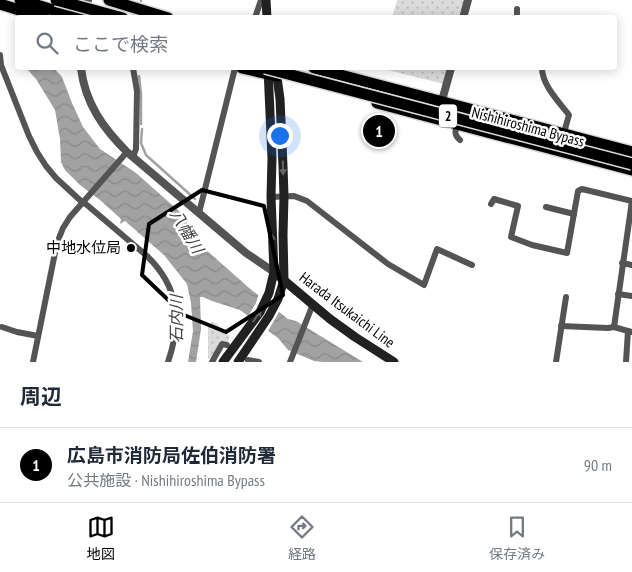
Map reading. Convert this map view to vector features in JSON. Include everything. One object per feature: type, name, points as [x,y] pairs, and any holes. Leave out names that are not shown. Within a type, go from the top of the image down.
[{"type":"highway","points":[[20,0],[70,15]]},
{"type":"highway","points":[[56,0],[112,15]]},
{"type":"highway","points":[[109,0],[158,15]]},
{"type":"highway","points":[[2,5],[35,15]]},
{"type":"highway","name":"Nishihiroshima Bypass","points":[[322,70],[632,152]]},
{"type":"highway","name":"Nishihiroshima Bypass","points":[[339,70],[632,147]]},
{"type":"highway","name":"Nishihiroshima Bypass","points":[[270,71],[457,124],[632,170]]},
{"type":"highway","name":"Nishihiroshima Bypass","points":[[270,71],[632,164]]},
{"type":"main road","points":[[266,0],[267,15]]},
{"type":"main road","points":[[223,362],[260,312],[270,289],[274,272],[271,197],[270,71]]},
{"type":"main road","name":"Harada Itsukaichi Line","points":[[238,362],[269,316],[279,296],[284,280],[284,196],[280,99],[270,71]]},
{"type":"main road","name":"Harada Itsukaichi Line","points":[[274,272],[312,307],[394,362]]},
{"type":"street","points":[[86,15],[88,0]]},
{"type":"street","points":[[256,15],[261,0]]},
{"type":"street","points":[[465,15],[468,0]]},
{"type":"street","points":[[517,9],[517,15]]},
{"type":"street","points":[[0,56],[1,65],[22,120],[37,152],[46,166],[56,178],[84,200],[87,205],[147,256],[166,278],[174,301],[176,319],[172,362]]},
{"type":"street","points":[[81,70],[85,88],[93,109],[106,130],[127,155],[246,253],[274,272]]},
{"type":"street","points":[[33,362],[57,243],[63,228],[84,200],[127,155],[136,149],[137,91],[133,70]]},
{"type":"street","points":[[198,213],[234,70]]},
{"type":"street","points":[[443,97],[450,70]]},
{"type":"street","points":[[542,70],[548,86],[569,115],[565,129]]},
{"type":"street","points":[[457,124],[455,133],[456,137],[460,140]]},
{"type":"street","points":[[492,204],[494,199],[518,206],[510,237],[532,245],[567,253],[578,192],[582,189],[632,201],[630,233],[622,263],[614,327]]},
{"type":"street","points":[[271,197],[294,196],[307,201],[388,264],[424,285],[437,248],[472,264]]},
{"type":"street","points":[[546,207],[574,214]]},
{"type":"street","points":[[622,263],[632,265]]},
{"type":"street","points":[[618,294],[632,296]]},
{"type":"street","points":[[556,362],[566,297]]},
{"type":"street","points":[[290,362],[312,307]]},
{"type":"street","points":[[561,326],[614,327],[630,332],[626,362]]},
{"type":"street","points":[[2,327],[38,336]]},
{"type":"street","points":[[212,362],[222,344],[227,345]]},
{"type":"street","points":[[248,360],[259,362]]},
{"type":"highlighted area","points":[[202,190],[264,206],[283,295],[226,332],[184,315],[142,275],[149,224]]},
{"type":"shaded area","points":[[397,0],[465,0],[461,15],[393,15]]},
{"type":"shaded area","points":[[388,70],[448,70],[444,84]]},
{"type":"shaded area","points":[[212,322],[216,323],[230,336],[228,342],[220,341],[212,356],[208,359],[208,325]]},
{"type":"water","name":"八幡川","points":[[28,70],[56,70],[62,77],[83,127],[100,149],[136,173],[180,212],[204,248],[288,319],[296,321],[363,362],[314,361],[288,350],[278,338],[240,310],[200,297],[201,329],[196,362],[188,362],[193,331],[191,303],[187,284],[164,255],[125,221],[120,224],[121,219],[65,170],[61,162],[60,139],[55,110],[36,79]]},
{"type":"pier","points":[[259,293],[280,310],[267,333],[247,318],[256,303]]},
{"type":"waterway","points":[[139,76],[141,124]]},
{"type":"waterway","points":[[142,129],[141,143],[146,155],[195,199]]},
{"type":"tunnel","points":[[134,15],[136,0]]},
{"type":"place","name":"広島市消防局佐伯消防署","points":[[379,131]]},
{"type":"place","name":"中地水位局","points":[[131,248]]},
{"type":"water label","name":"石内川","points":[[176,319]]}]
